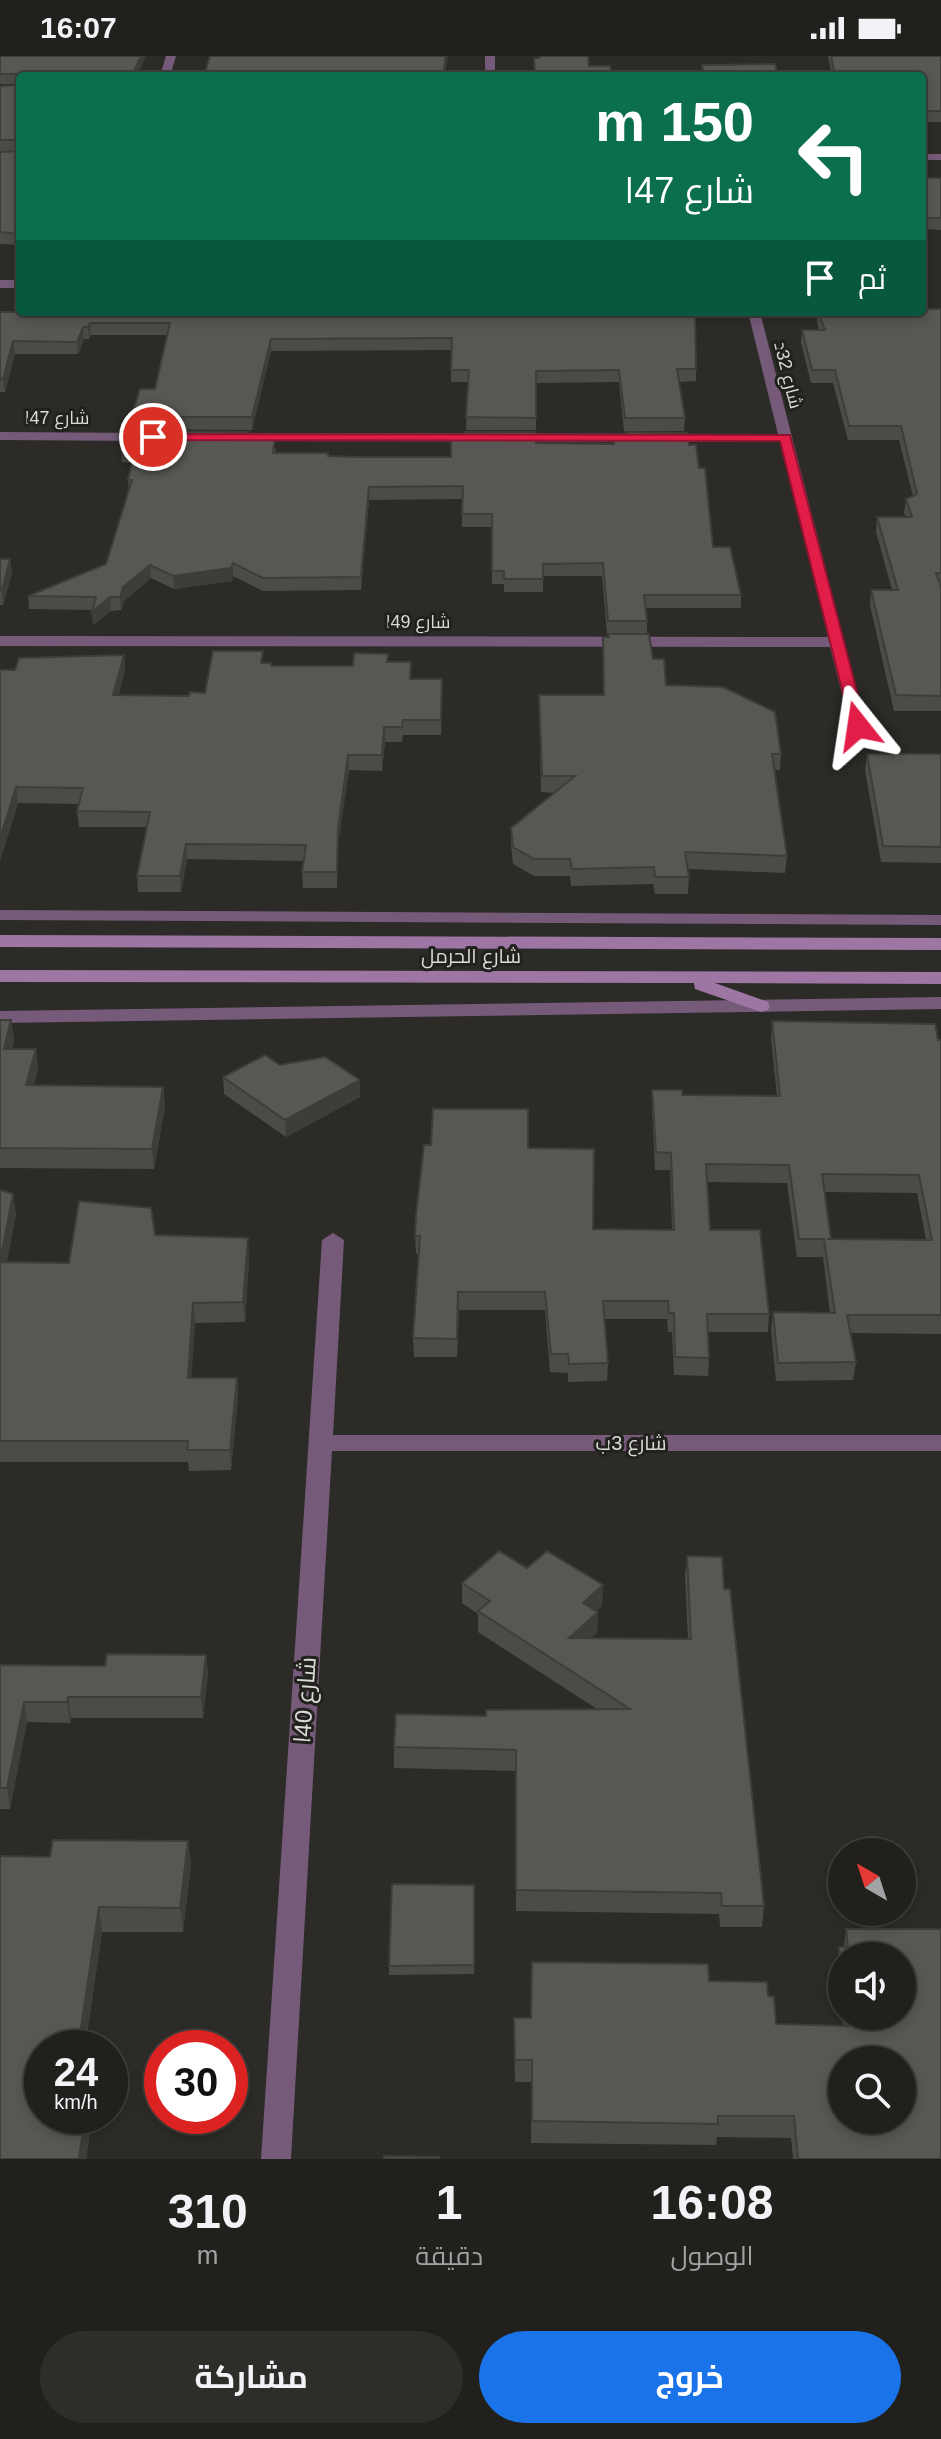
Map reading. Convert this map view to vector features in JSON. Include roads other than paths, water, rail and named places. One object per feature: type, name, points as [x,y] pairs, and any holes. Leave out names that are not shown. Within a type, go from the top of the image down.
[{"type":"street","name":"شارع 32د","points":[[755,316],[858,726]]},
{"type":"street","name":"شارع 47ا","points":[[0,436],[168,437]]},
{"type":"street","points":[[200,437],[785,438]]},
{"type":"street","name":"شارع 49ا","points":[[0,641],[837,642]]},
{"type":"street","points":[[0,915],[941,920]]},
{"type":"street","name":"شارع الحرمل","points":[[0,941],[941,944]]},
{"type":"street","name":"شارع الحرمل","points":[[0,976],[941,978]]},
{"type":"street","points":[[687,979],[761,1006]]},
{"type":"street","points":[[0,1017],[941,1003]]},
{"type":"street","name":"شارع 40ا","points":[[276,2159],[333,1240]]},
{"type":"street","name":"شارع 3ب","points":[[320,1443],[941,1443]]}]
